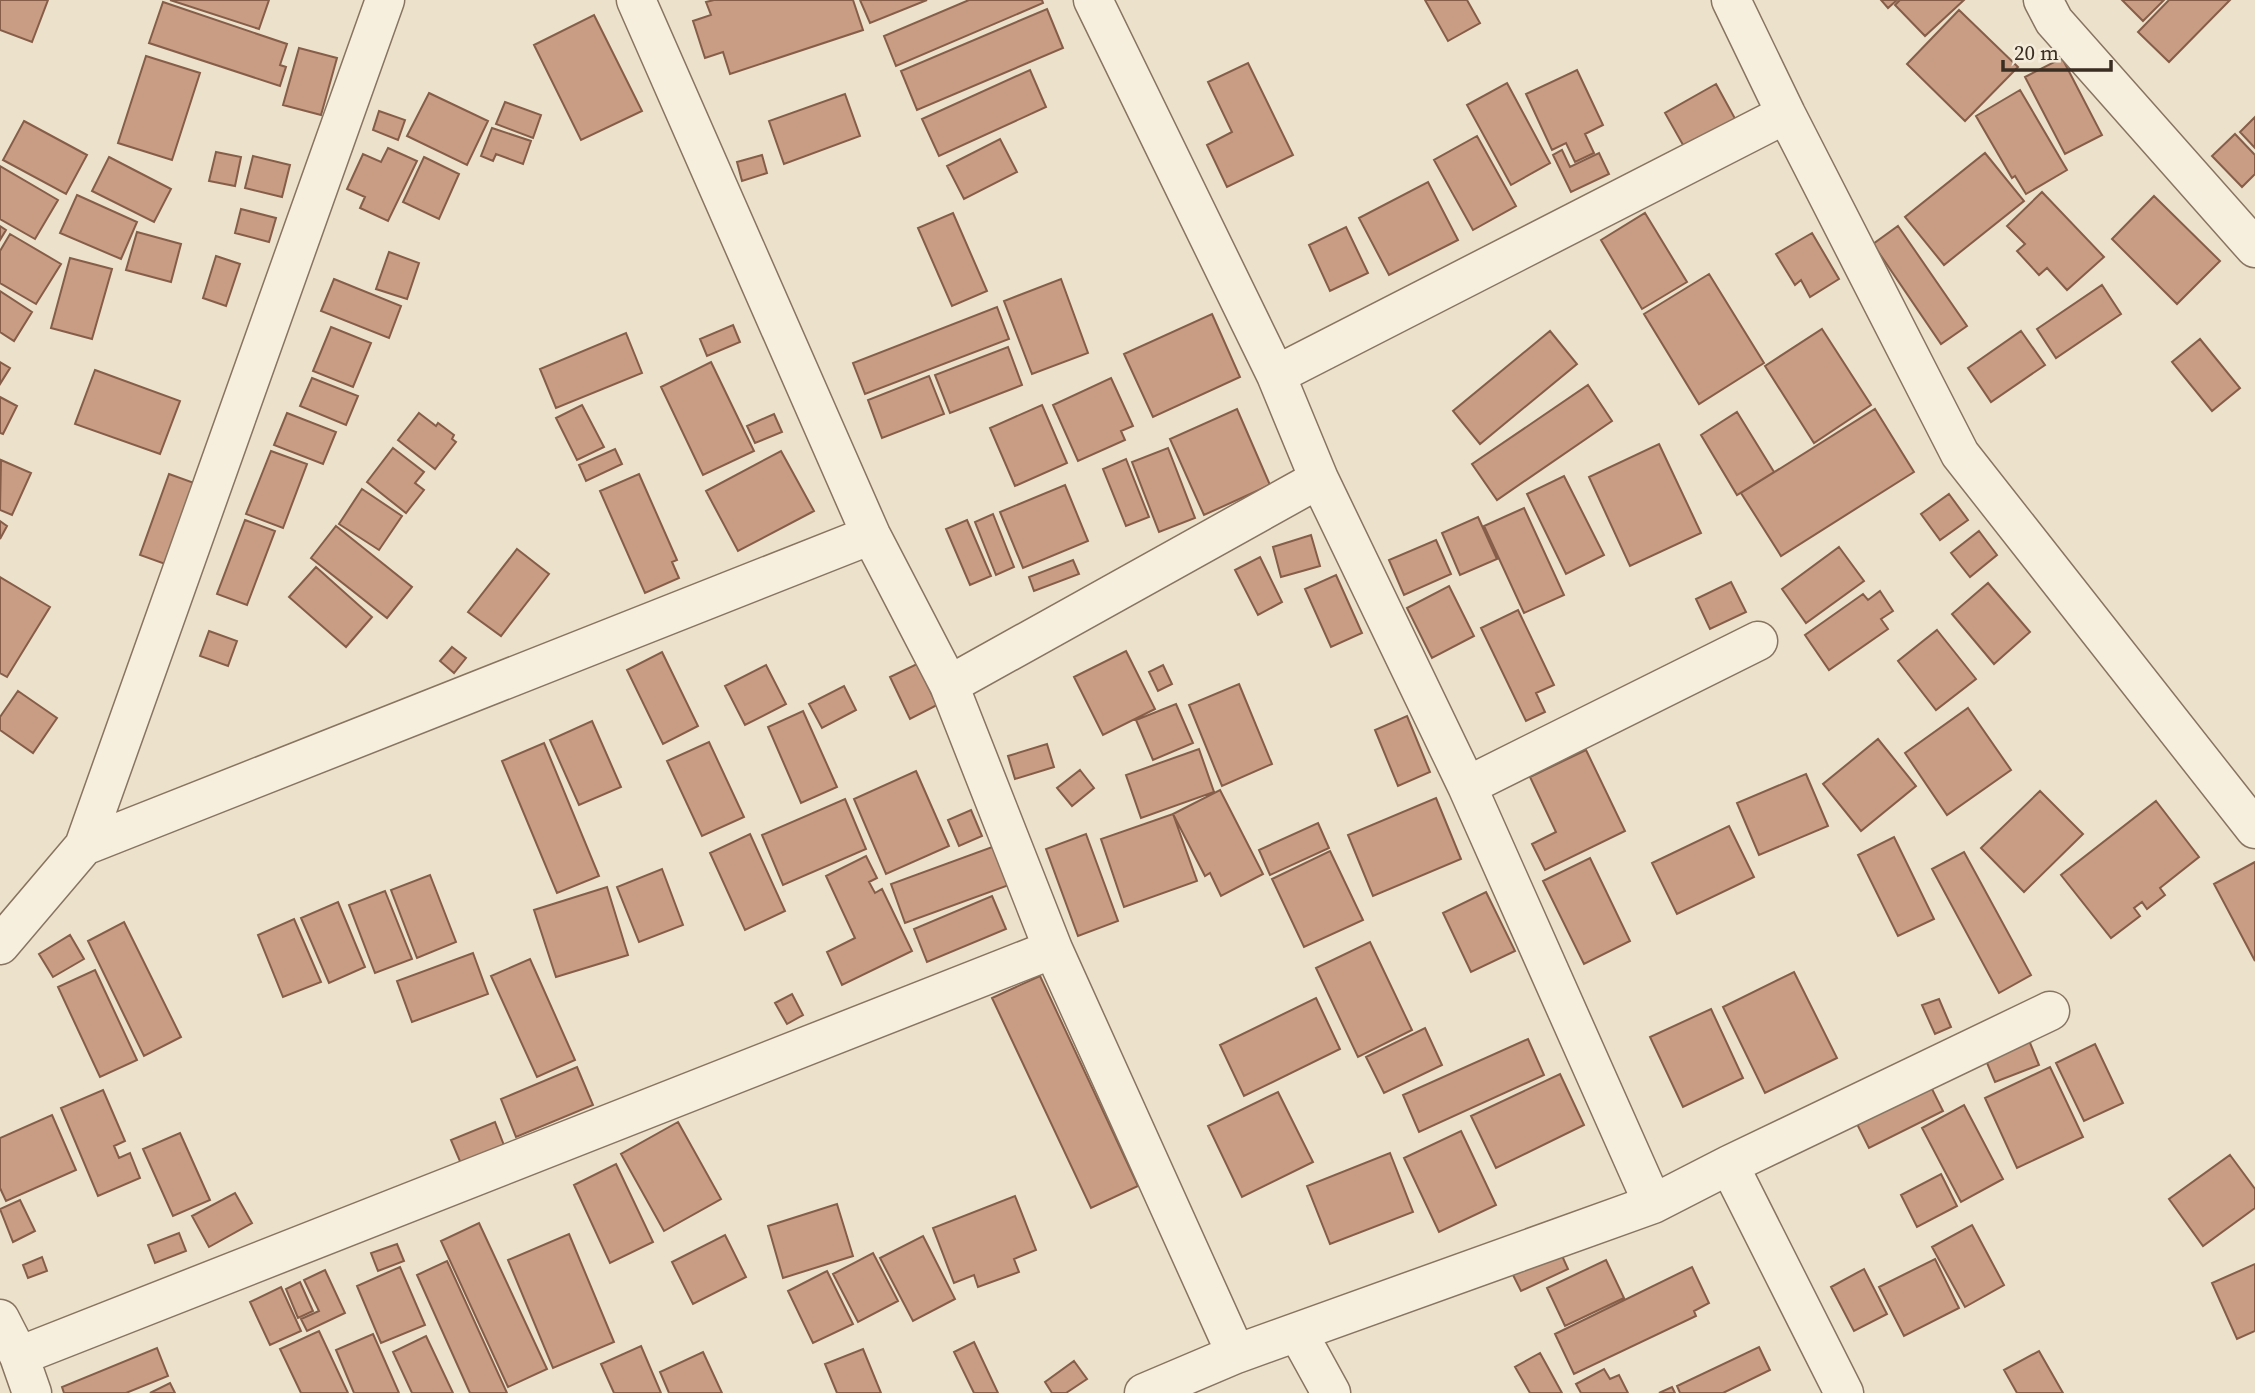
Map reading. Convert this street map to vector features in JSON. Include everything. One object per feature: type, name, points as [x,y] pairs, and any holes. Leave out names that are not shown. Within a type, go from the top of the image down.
[{"type":"street","points":[[0,946],[84,846],[385,0]]},
{"type":"street","points":[[636,0],[871,536],[949,685],[1053,949],[1236,1354]]},
{"type":"street","points":[[1093,0],[1276,375],[1319,479],[1467,786],[1653,1205]]},
{"type":"street","points":[[1731,0],[1786,114],[1960,454],[2255,829]]},
{"type":"street","points":[[2043,0],[2054,21],[2255,247]]},
{"type":"street","points":[[1276,375],[1786,114]]},
{"type":"street","points":[[949,685],[1319,479]]},
{"type":"street","points":[[84,846],[871,536]]},
{"type":"street","points":[[1467,786],[1758,641]]},
{"type":"street","points":[[19,1356],[1053,949]]},
{"type":"street","points":[[1144,1393],[1236,1354],[1653,1205],[1729,1165],[2050,1011]]},
{"type":"street","points":[[1729,1165],[1844,1393]]},
{"type":"street","points":[[0,1319],[19,1356],[32,1393]]},
{"type":"street","points":[[1298,1333],[1331,1393]]},
{"type":"building","points":[[0,0],[48,0],[32,42],[0,30]]},
{"type":"building","points":[[170,0],[269,0],[259,29]]},
{"type":"building","points":[[853,0],[863,30],[730,74],[723,52],[705,58],[693,21],[711,15],[706,2]]},
{"type":"building","points":[[860,0],[927,0],[870,23]]},
{"type":"building","points":[[969,0],[1042,0],[1043,3],[896,66],[884,36]]},
{"type":"building","points":[[1425,0],[1467,0],[1480,23],[1448,41]]},
{"type":"building","points":[[1881,0],[1897,0],[1888,8]]},
{"type":"building","points":[[1900,0],[1964,0],[1925,36],[1895,5]]},
{"type":"building","points":[[2122,0],[2164,0],[2143,21]]},
{"type":"building","points":[[2169,0],[2230,0],[2169,62],[2138,32]]},
{"type":"building","points":[[163,2],[287,44],[280,65],[286,67],[280,86],[149,43]]},
{"type":"building","points":[[1047,9],[1063,48],[917,110],[901,71]]},
{"type":"building","points":[[1959,10],[2018,67],[1965,121],[1907,64]]},
{"type":"building","points":[[594,15],[642,111],[581,140],[534,45]]},
{"type":"building","points":[[299,48],[337,58],[321,115],[283,105]]},
{"type":"building","points":[[146,56],[200,73],[172,160],[118,143]]},
{"type":"building","points":[[2062,58],[2102,135],[2065,154],[2025,77]]},
{"type":"building","points":[[1248,63],[1293,155],[1227,187],[1207,145],[1232,132],[1208,82]]},
{"type":"building","points":[[1030,70],[1046,107],[939,156],[922,119]]},
{"type":"building","points":[[1577,70],[1603,125],[1585,134],[1594,153],[1575,162],[1566,143],[1552,150],[1526,94]]},
{"type":"building","points":[[1507,83],[1550,163],[1511,185],[1467,105]]},
{"type":"building","points":[[1716,84],[1738,124],[1687,152],[1665,113]]},
{"type":"building","points":[[2020,90],[2067,170],[2026,194],[2015,176],[2012,178],[1976,116]]},
{"type":"building","points":[[429,93],[488,121],[467,165],[407,136]]},
{"type":"building","points":[[845,94],[860,136],[784,164],[769,121]]},
{"type":"building","points":[[505,102],[541,115],[533,138],[496,124]]},
{"type":"building","points":[[379,111],[405,120],[398,140],[373,130]]},
{"type":"building","points":[[2255,117],[2255,148],[2240,132]]},
{"type":"building","points":[[24,121],[87,155],[66,194],[3,160]]},
{"type":"building","points":[[492,128],[531,141],[523,164],[496,154],[493,161],[481,156]]},
{"type":"building","points":[[2235,134],[2255,155],[2255,174],[2242,187],[2212,156]]},
{"type":"building","points":[[1477,136],[1516,206],[1473,230],[1434,160]]},
{"type":"building","points":[[1000,139],[1017,172],[964,199],[947,166]]},
{"type":"building","points":[[388,148],[417,161],[388,221],[360,208],[365,197],[347,189],[363,154],[381,162]]},
{"type":"building","points":[[1562,150],[1570,167],[1599,153],[1609,174],[1571,192],[1553,155]]},
{"type":"building","points":[[216,152],[241,157],[235,186],[209,181]]},
{"type":"building","points":[[1985,153],[2024,201],[1944,265],[1905,217]]},
{"type":"building","points":[[762,155],[767,173],[742,181],[737,162]]},
{"type":"building","points":[[253,156],[290,165],[282,197],[245,188]]},
{"type":"building","points":[[109,157],[171,189],[154,222],[92,191]]},
{"type":"building","points":[[424,157],[459,174],[439,219],[403,202]]},
{"type":"building","points":[[0,166],[58,200],[35,239],[0,219]]},
{"type":"building","points":[[1428,182],[1458,240],[1389,275],[1359,218]]},
{"type":"building","points":[[2042,192],[2104,257],[2067,290],[2047,268],[2039,275],[2017,251],[2025,244],[2007,226]]},
{"type":"building","points":[[77,195],[137,222],[121,259],[60,233]]},
{"type":"building","points":[[2154,196],[2220,261],[2177,304],[2112,239]]},
{"type":"building","points":[[241,209],[276,218],[269,242],[235,233]]},
{"type":"building","points":[[953,213],[987,291],[952,306],[918,228]]},
{"type":"building","points":[[1645,213],[1687,282],[1642,309],[1601,240]]},
{"type":"building","points":[[0,226],[6,230],[0,240]]},
{"type":"building","points":[[1898,226],[1967,326],[1941,344],[1873,244]]},
{"type":"building","points":[[1346,227],[1368,273],[1330,291],[1309,245]]},
{"type":"building","points":[[137,232],[181,244],[171,282],[126,270]]},
{"type":"building","points":[[1812,233],[1839,279],[1810,297],[1801,280],[1795,285],[1776,254]]},
{"type":"building","points":[[10,234],[61,264],[36,304],[0,283],[0,251]]},
{"type":"building","points":[[389,252],[419,263],[407,299],[376,289]]},
{"type":"building","points":[[216,256],[240,264],[226,306],[203,298]]},
{"type":"building","points":[[70,258],[112,269],[92,339],[51,328]]},
{"type":"building","points":[[1709,274],[1764,363],[1699,404],[1644,314]]},
{"type":"building","points":[[334,279],[401,306],[389,338],[321,311]]},
{"type":"building","points":[[1061,279],[1088,353],[1032,374],[1004,301]]},
{"type":"building","points":[[2102,285],[2121,314],[2056,358],[2037,329]]},
{"type":"building","points":[[0,291],[32,312],[14,341],[0,332]]},
{"type":"building","points":[[997,307],[1009,339],[865,394],[853,363]]},
{"type":"building","points":[[1212,314],[1240,377],[1153,417],[1124,354]]},
{"type":"building","points":[[733,325],[740,342],[707,356],[700,339]]},
{"type":"building","points":[[331,327],[371,343],[353,387],[313,371]]},
{"type":"building","points":[[1822,329],[1871,405],[1814,443],[1765,366]]},
{"type":"building","points":[[1550,331],[1577,364],[1480,444],[1453,411]]},
{"type":"building","points":[[2021,331],[2045,365],[1991,402],[1968,368]]},
{"type":"building","points":[[626,333],[642,373],[556,408],[540,369]]},
{"type":"building","points":[[2200,339],[2240,388],[2212,411],[2172,362]]},
{"type":"building","points":[[1008,347],[1022,385],[950,413],[935,375]]},
{"type":"building","points":[[0,362],[10,368],[0,384]]},
{"type":"building","points":[[711,362],[754,451],[703,475],[661,387]]},
{"type":"building","points":[[95,370],[180,401],[160,454],[75,424]]},
{"type":"building","points":[[929,376],[944,414],[882,438],[868,400]]},
{"type":"building","points":[[312,378],[358,396],[346,425],[300,406]]},
{"type":"building","points":[[1111,378],[1133,426],[1121,431],[1125,440],[1078,461],[1053,405]]},
{"type":"building","points":[[1588,385],[1612,421],[1497,500],[1472,464]]},
{"type":"building","points":[[0,397],[17,406],[3,434],[0,433]]},
{"type":"building","points":[[582,405],[604,447],[577,460],[556,418]]},
{"type":"building","points":[[1042,405],[1067,463],[1015,486],[990,428]]},
{"type":"building","points":[[1237,409],[1270,485],[1204,515],[1170,439]]},
{"type":"building","points":[[1875,409],[1914,472],[1781,556],[1741,493]]},
{"type":"building","points":[[1737,412],[1774,472],[1737,495],[1701,435]]},
{"type":"building","points":[[287,413],[336,432],[323,464],[274,445]]},
{"type":"building","points":[[419,413],[454,435],[452,439],[456,442],[435,469],[398,440]]},
{"type":"building","points":[[774,414],[782,432],[755,443],[747,426]]},
{"type":"building","points":[[1659,444],[1701,533],[1630,566],[1589,477]]},
{"type":"building","points":[[393,448],[424,472],[415,483],[424,490],[406,513],[367,482]]},
{"type":"building","points":[[1168,448],[1195,518],[1159,532],[1132,462]]},
{"type":"building","points":[[615,449],[622,464],[586,481],[579,465]]},
{"type":"building","points":[[271,451],[307,464],[283,528],[246,514]]},
{"type":"building","points":[[781,451],[814,511],[738,551],[706,491]]},
{"type":"building","points":[[1126,459],[1149,517],[1126,526],[1103,469]]},
{"type":"building","points":[[1,460],[31,473],[12,515],[0,510]]},
{"type":"building","points":[[169,474],[197,484],[168,565],[140,555]]},
{"type":"building","points":[[639,474],[677,560],[672,562],[679,578],[645,593],[600,491]]},
{"type":"building","points":[[1564,476],[1604,555],[1566,574],[1527,494]]},
{"type":"building","points":[[1065,485],[1088,541],[1023,568],[1000,512]]},
{"type":"building","points":[[362,489],[402,516],[379,550],[339,524]]},
{"type":"building","points":[[1949,494],[1968,520],[1940,540],[1921,514]]},
{"type":"building","points":[[1524,508],[1564,595],[1524,613],[1484,526]]},
{"type":"building","points":[[993,514],[1014,567],[996,575],[975,522]]},
{"type":"building","points":[[1478,517],[1497,559],[1460,575],[1442,533]]},
{"type":"building","points":[[245,520],[275,531],[247,605],[217,594]]},
{"type":"building","points":[[967,520],[991,576],[970,585],[946,529]]},
{"type":"building","points":[[0,521],[7,526],[0,539]]},
{"type":"building","points":[[336,526],[412,587],[387,618],[311,558]]},
{"type":"building","points":[[1979,531],[1997,555],[1970,577],[1951,553]]},
{"type":"building","points":[[1311,535],[1320,566],[1281,577],[1273,547]]},
{"type":"building","points":[[1436,540],[1451,574],[1404,595],[1389,560]]},
{"type":"building","points":[[1839,547],[1864,581],[1806,623],[1782,589]]},
{"type":"building","points":[[517,549],[549,574],[501,636],[468,612]]},
{"type":"building","points":[[1260,557],[1282,602],[1258,615],[1235,570]]},
{"type":"building","points":[[1073,560],[1079,574],[1034,591],[1029,577]]},
{"type":"building","points":[[316,567],[372,617],[346,647],[289,597]]},
{"type":"building","points":[[1336,575],[1362,633],[1331,647],[1305,589]]},
{"type":"building","points":[[0,577],[50,607],[7,677],[0,673]]},
{"type":"building","points":[[1731,582],[1746,612],[1710,629],[1696,599]]},
{"type":"building","points":[[1988,583],[2030,632],[1994,664],[1952,614]]},
{"type":"building","points":[[1449,586],[1474,636],[1432,658],[1407,608]]},
{"type":"building","points":[[1880,591],[1893,611],[1881,619],[1888,629],[1829,670],[1805,635],[1863,594],[1868,600]]},
{"type":"building","points":[[1518,610],[1554,685],[1536,693],[1545,712],[1526,721],[1481,628]]},
{"type":"building","points":[[1937,630],[1976,679],[1936,710],[1898,661]]},
{"type":"building","points":[[209,631],[237,641],[228,666],[200,656]]},
{"type":"building","points":[[452,647],[466,658],[454,673],[440,661]]},
{"type":"building","points":[[1126,651],[1155,709],[1103,735],[1074,677]]},
{"type":"building","points":[[662,652],[698,726],[663,744],[627,670]]},
{"type":"building","points":[[917,664],[937,705],[910,719],[890,677]]},
{"type":"building","points":[[766,665],[786,704],[745,725],[725,686]]},
{"type":"building","points":[[1163,665],[1172,684],[1158,691],[1149,672]]},
{"type":"building","points":[[1239,684],[1272,764],[1222,786],[1189,705]]},
{"type":"building","points":[[844,686],[856,710],[822,728],[809,704]]},
{"type":"building","points":[[18,691],[57,718],[33,753],[0,730],[0,717]]},
{"type":"building","points":[[1176,704],[1193,743],[1153,760],[1136,720]]},
{"type":"building","points":[[1968,708],[2011,770],[1947,815],[1905,753]]},
{"type":"building","points":[[803,711],[837,787],[801,803],[768,727]]},
{"type":"building","points":[[1407,716],[1430,772],[1398,786],[1375,730]]},
{"type":"building","points":[[592,721],[621,787],[579,805],[550,740]]},
{"type":"building","points":[[1878,739],[1916,786],[1861,831],[1823,784]]},
{"type":"building","points":[[709,742],[744,817],[702,836],[667,761]]},
{"type":"building","points":[[544,743],[599,876],[557,893],[502,761]]},
{"type":"building","points":[[1047,744],[1054,767],[1015,779],[1008,756]]},
{"type":"building","points":[[1199,749],[1214,792],[1141,818],[1126,775]]},
{"type":"building","points":[[1586,750],[1625,831],[1545,870],[1532,844],[1556,832],[1530,777]]},
{"type":"building","points":[[1080,770],[1094,788],[1072,806],[1057,788]]},
{"type":"building","points":[[916,771],[949,846],[886,874],[854,799]]},
{"type":"building","points":[[1806,774],[1828,826],[1759,855],[1737,803]]},
{"type":"building","points":[[1220,790],[1263,874],[1221,896],[1210,873],[1205,876],[1173,814]]},
{"type":"building","points":[[2040,791],[2083,834],[2024,892],[1981,848]]},
{"type":"building","points":[[1436,798],[1461,859],[1373,896],[1348,835]]},
{"type":"building","points":[[845,799],[866,849],[783,885],[762,835]]},
{"type":"building","points":[[2156,801],[2199,857],[2160,888],[2165,895],[2147,909],[2142,902],[2134,908],[2140,916],[2111,938],[2061,875]]},
{"type":"building","points":[[971,810],[982,836],[959,846],[948,820]]},
{"type":"building","points":[[1173,814],[1197,881],[1124,907],[1101,839]]},
{"type":"building","points":[[1318,823],[1329,848],[1270,875],[1259,850]]},
{"type":"building","points":[[1729,826],[1754,877],[1677,914],[1652,863]]},
{"type":"building","points":[[750,834],[785,911],[745,930],[710,853]]},
{"type":"building","points":[[1086,834],[1118,921],[1078,936],[1046,849]]},
{"type":"building","points":[[1894,837],[1934,919],[1898,936],[1858,855]]},
{"type":"building","points":[[995,846],[1009,885],[905,923],[891,884]]},
{"type":"building","points":[[1330,851],[1363,920],[1304,947],[1272,879]]},
{"type":"building","points":[[1964,852],[2031,975],[1999,993],[1932,869]]},
{"type":"building","points":[[866,856],[877,878],[869,882],[875,893],[882,889],[912,951],[842,985],[827,952],[855,938],[826,876]]},
{"type":"building","points":[[1590,858],[1630,941],[1584,964],[1543,881]]},
{"type":"building","points":[[2255,862],[2255,961],[2214,884]]},
{"type":"building","points":[[662,869],[683,925],[639,942],[617,887]]},
{"type":"building","points":[[430,875],[456,942],[417,958],[391,890]]},
{"type":"building","points":[[607,887],[628,955],[556,977],[534,910]]},
{"type":"building","points":[[385,891],[412,959],[375,973],[349,905]]},
{"type":"building","points":[[1486,892],[1515,951],[1471,972],[1443,913]]},
{"type":"building","points":[[992,896],[1006,929],[927,962],[914,929]]},
{"type":"building","points":[[338,902],[365,967],[329,983],[301,918]]},
{"type":"building","points":[[294,919],[321,982],[283,997],[258,935]]},
{"type":"building","points":[[124,922],[181,1037],[144,1056],[88,941]]},
{"type":"building","points":[[70,935],[84,959],[53,977],[39,954]]},
{"type":"building","points":[[1370,942],[1412,1030],[1358,1057],[1316,968]]},
{"type":"building","points":[[473,953],[488,994],[412,1022],[397,981]]},
{"type":"building","points":[[530,959],[575,1060],[537,1077],[491,976]]},
{"type":"building","points":[[95,970],[137,1060],[100,1077],[58,987]]},
{"type":"building","points":[[1794,972],[1837,1058],[1765,1093],[1723,1007]]},
{"type":"building","points":[[1040,976],[1138,1186],[1091,1208],[992,998]]},
{"type":"building","points":[[792,994],[803,1015],[787,1024],[775,1003]]},
{"type":"building","points":[[1316,998],[1340,1049],[1244,1096],[1220,1045]]},
{"type":"building","points":[[1939,999],[1951,1027],[1935,1034],[1922,1005]]},
{"type":"building","points":[[1711,1009],[1743,1078],[1683,1107],[1650,1037]]},
{"type":"building","points":[[1425,1028],[1442,1065],[1384,1093],[1366,1057]]},
{"type":"building","points":[[2026,1033],[2039,1065],[1995,1082],[1982,1051]]},
{"type":"building","points":[[1528,1039],[1544,1075],[1419,1132],[1403,1095]]},
{"type":"building","points":[[2095,1044],[2123,1103],[2084,1121],[2056,1063]]},
{"type":"building","points":[[577,1067],[593,1105],[516,1137],[501,1099]]},
{"type":"building","points":[[2050,1067],[2083,1137],[2017,1168],[1985,1098]]},
{"type":"building","points":[[1924,1073],[1943,1111],[1869,1148],[1850,1110]]},
{"type":"building","points":[[1560,1074],[1584,1125],[1496,1168],[1471,1116]]},
{"type":"building","points":[[103,1090],[125,1141],[114,1146],[119,1158],[130,1153],[140,1178],[98,1196],[61,1108]]},
{"type":"building","points":[[1278,1092],[1313,1162],[1242,1197],[1208,1126]]},
{"type":"building","points":[[1964,1105],[2003,1179],[1961,1202],[1922,1128]]},
{"type":"building","points":[[52,1115],[76,1170],[6,1201],[0,1188],[0,1138]]},
{"type":"building","points":[[495,1122],[505,1148],[462,1166],[451,1140]]},
{"type":"building","points":[[678,1122],[721,1199],[664,1231],[621,1154]]},
{"type":"building","points":[[1461,1131],[1496,1205],[1439,1232],[1404,1158]]},
{"type":"building","points":[[180,1133],[210,1200],[173,1216],[143,1149]]},
{"type":"building","points":[[1390,1153],[1413,1212],[1330,1244],[1307,1186]]},
{"type":"building","points":[[2230,1155],[2255,1189],[2255,1208],[2203,1246],[2169,1199]]},
{"type":"building","points":[[616,1164],[653,1242],[610,1263],[574,1185]]},
{"type":"building","points":[[1941,1174],[1957,1206],[1917,1227],[1901,1195]]},
{"type":"building","points":[[235,1193],[252,1223],[209,1247],[192,1216]]},
{"type":"building","points":[[1015,1196],[1036,1250],[1014,1259],[1019,1272],[978,1287],[974,1275],[954,1283],[933,1228]]},
{"type":"building","points":[[20,1200],[35,1231],[13,1242],[0,1209]]},
{"type":"building","points":[[837,1204],[853,1256],[783,1278],[768,1226]]},
{"type":"building","points":[[479,1223],[547,1369],[508,1387],[441,1241]]},
{"type":"building","points":[[1972,1225],[2004,1285],[1965,1307],[1932,1247]]},
{"type":"building","points":[[179,1233],[186,1251],[155,1263],[148,1245]]},
{"type":"building","points":[[569,1234],[614,1342],[553,1368],[508,1260]]},
{"type":"building","points":[[725,1235],[746,1277],[693,1304],[672,1262]]},
{"type":"building","points":[[923,1236],[955,1299],[913,1321],[880,1258]]},
{"type":"building","points":[[1554,1238],[1568,1269],[1521,1291],[1506,1261]]},
{"type":"building","points":[[397,1244],[404,1261],[378,1271],[371,1253]]},
{"type":"building","points":[[873,1253],[898,1301],[858,1322],[833,1274]]},
{"type":"building","points":[[42,1257],[47,1271],[28,1278],[23,1265]]},
{"type":"building","points":[[1935,1259],[1959,1308],[1904,1336],[1879,1287]]},
{"type":"building","points":[[1606,1260],[1624,1298],[1565,1326],[1547,1288]]},
{"type":"building","points":[[447,1261],[507,1393],[470,1393],[417,1275]]},
{"type":"building","points":[[2255,1264],[2255,1331],[2237,1339],[2212,1283]]},
{"type":"building","points":[[400,1267],[425,1325],[381,1343],[357,1286]]},
{"type":"building","points":[[1692,1267],[1709,1303],[1694,1311],[1696,1316],[1574,1374],[1555,1334]]},
{"type":"building","points":[[1864,1269],[1887,1314],[1854,1331],[1831,1287]]},
{"type":"building","points":[[325,1270],[345,1313],[307,1331],[301,1319],[319,1311],[304,1280]]},
{"type":"building","points":[[827,1271],[853,1324],[813,1343],[788,1291]]},
{"type":"building","points":[[300,1282],[313,1311],[298,1318],[286,1289]]},
{"type":"building","points":[[281,1287],[301,1331],[270,1345],[250,1302]]},
{"type":"building","points":[[319,1331],[348,1393],[301,1393],[280,1349]]},
{"type":"building","points":[[373,1334],[399,1393],[354,1393],[336,1350]]},
{"type":"building","points":[[426,1336],[453,1393],[412,1393],[393,1352]]},
{"type":"building","points":[[974,1342],[998,1393],[974,1393],[954,1352]]},
{"type":"building","points":[[641,1346],[661,1393],[614,1393],[601,1364]]},
{"type":"building","points":[[1759,1347],[1770,1370],[1723,1393],[1680,1393],[1677,1386]]},
{"type":"building","points":[[157,1348],[168,1376],[126,1393],[64,1393],[62,1387]]},
{"type":"building","points":[[863,1349],[881,1393],[837,1393],[825,1364]]},
{"type":"building","points":[[2039,1351],[2063,1393],[2017,1393],[2004,1370]]},
{"type":"building","points":[[703,1352],[722,1393],[669,1393],[660,1372]]},
{"type":"building","points":[[1540,1353],[1562,1393],[1530,1393],[1515,1367]]},
{"type":"building","points":[[1074,1361],[1087,1379],[1066,1393],[1052,1393],[1045,1382]]},
{"type":"building","points":[[1604,1369],[1610,1379],[1619,1375],[1628,1393],[1581,1393],[1576,1384]]},
{"type":"building","points":[[170,1383],[175,1393],[150,1393]]},
{"type":"building","points":[[1672,1387],[1675,1393],[1659,1393]]}]
